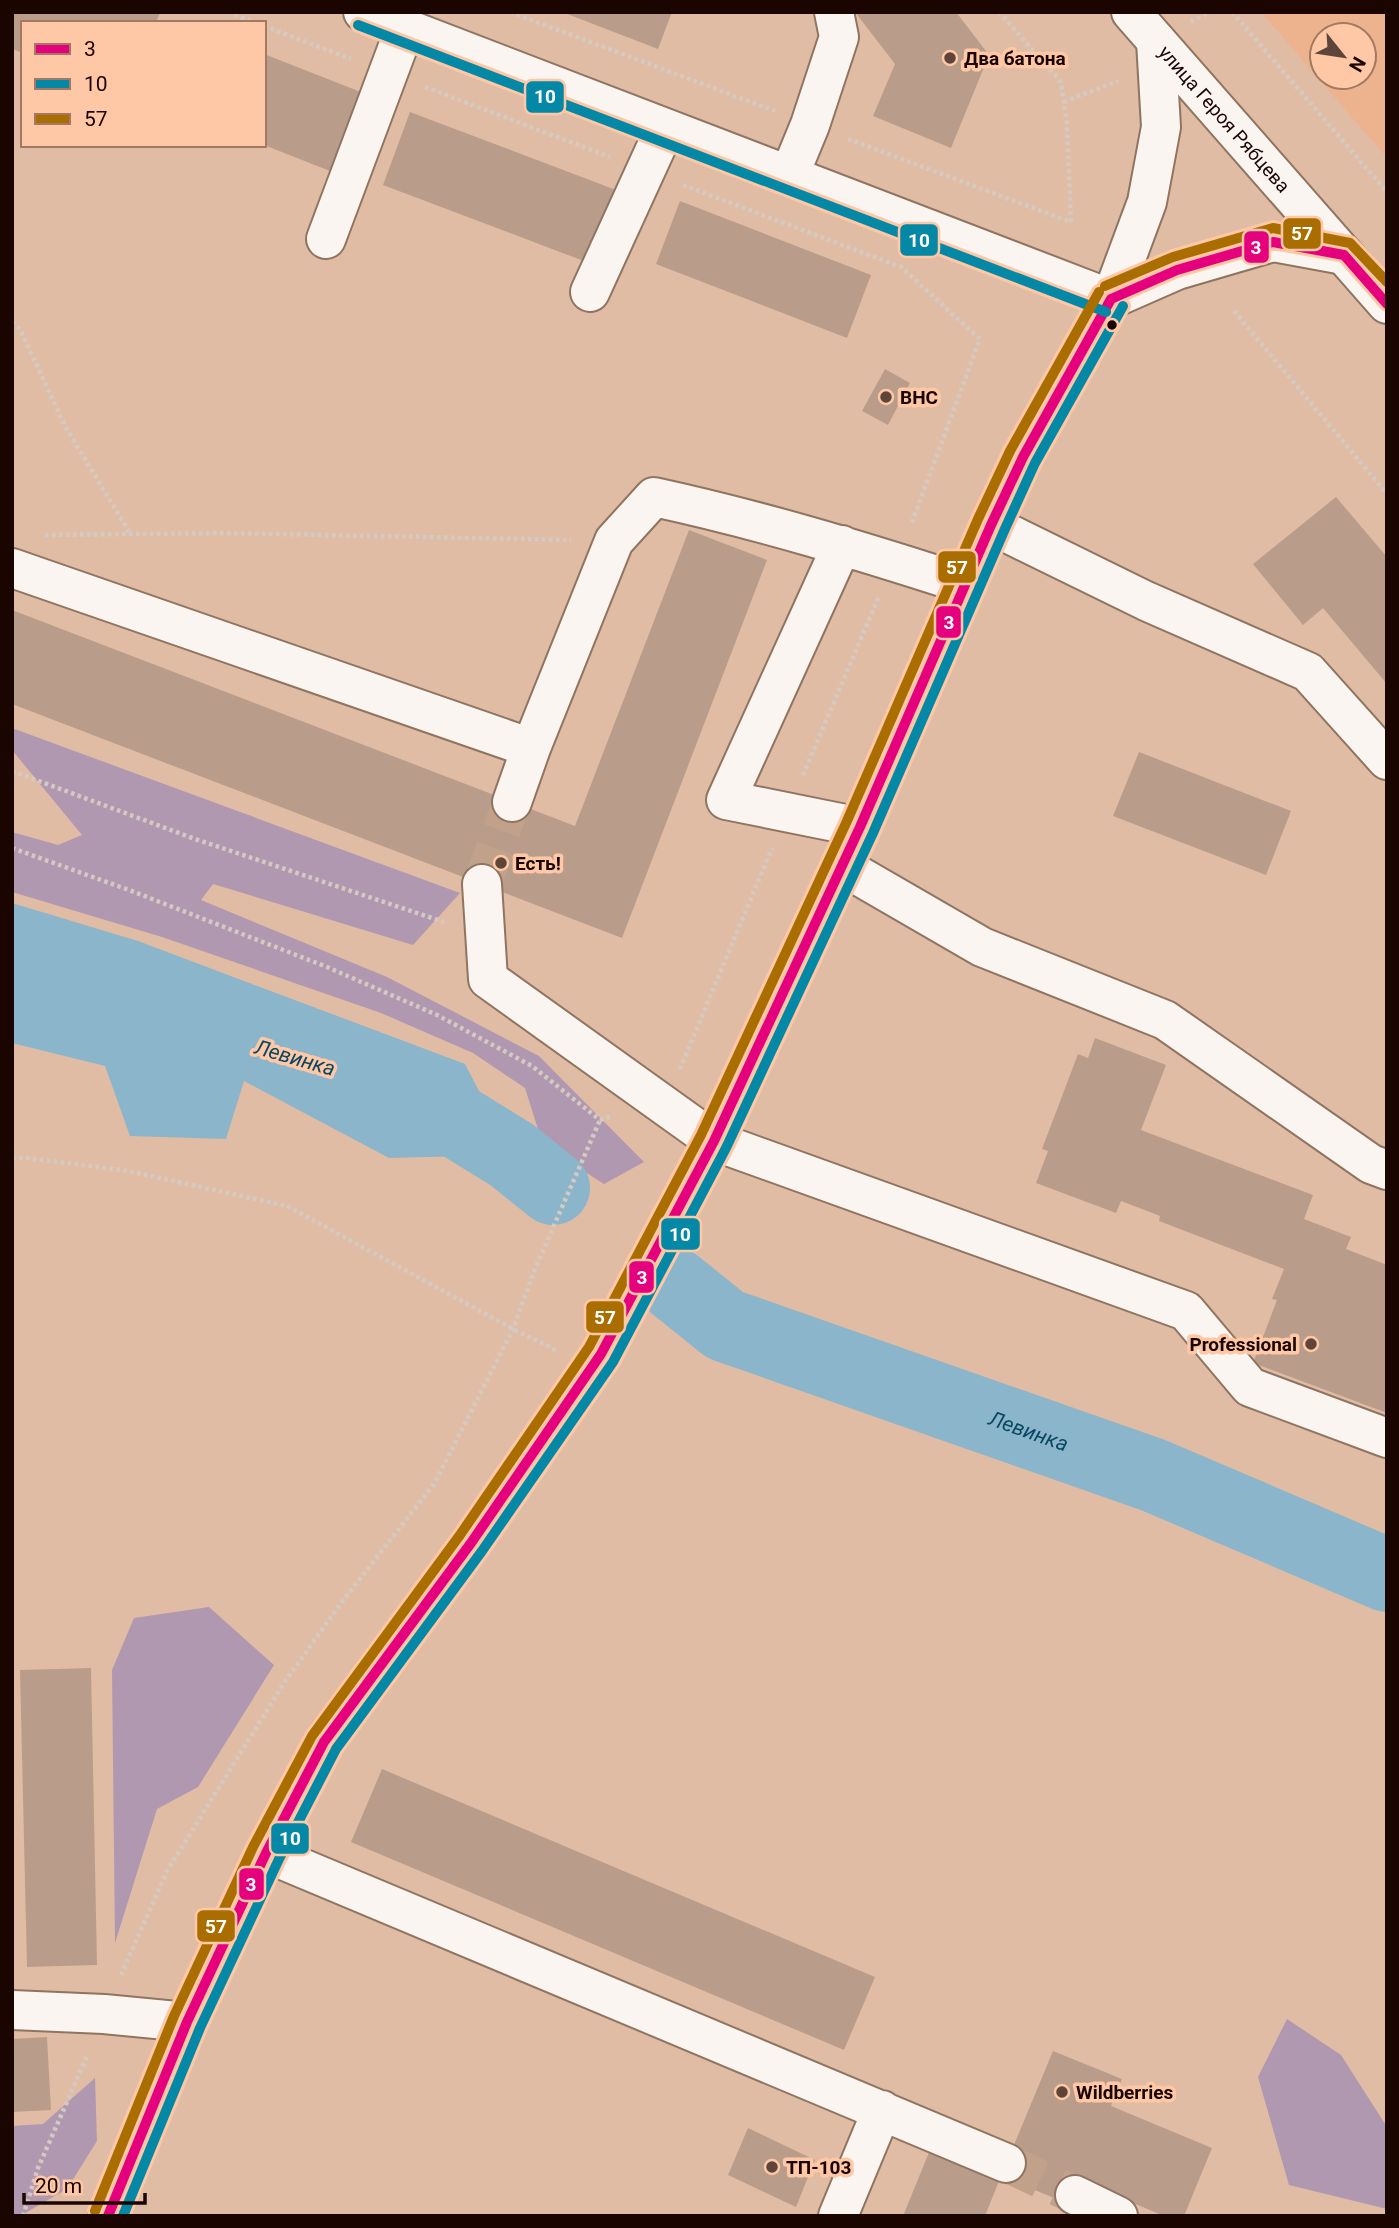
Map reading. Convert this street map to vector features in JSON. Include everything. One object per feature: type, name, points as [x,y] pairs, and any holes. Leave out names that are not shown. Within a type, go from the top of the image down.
[{"type":"main road","points":[[363,12],[417,25],[665,128],[1111,299],[1177,270],[1273,242],[1344,256]]},
{"type":"main road","points":[[789,176],[810,125],[839,37],[834,12]]},
{"type":"main road","name":"улица Героя Рябцева","points":[[1131,12],[1387,304]]},
{"type":"main road","points":[[326,239],[417,25]]},
{"type":"main road","points":[[108,2216],[187,2022],[266,1853],[324,1742],[471,1543],[592,1366],[714,1141],[860,827],[964,584],[1023,457],[1111,299],[1147,202],[1161,127],[1156,41]]},
{"type":"main road","points":[[590,292],[665,128]]},
{"type":"main road","points":[[512,802],[614,541],[654,498],[711,510],[842,545],[964,584]]},
{"type":"main road","points":[[991,525],[1146,601],[1308,672],[1387,760]]},
{"type":"main road","points":[[842,545],[726,800],[860,827]]},
{"type":"main road","points":[[12,568],[531,748]]},
{"type":"main road","points":[[842,866],[982,947],[1165,1020],[1371,1164],[1387,1170]]},
{"type":"main road","points":[[482,884],[488,979],[714,1141],[1186,1311],[1250,1387],[1387,1438]]},
{"type":"main road","points":[[266,1853],[1006,2164]]},
{"type":"main road","points":[[12,2010],[104,2014],[187,2022]]},
{"type":"main road","points":[[838,2216],[882,2110]]},
{"type":"main road","points":[[1075,2195],[1118,2216]]},
{"type":"path","points":[[228,12],[251,21]]},
{"type":"path","points":[[999,12],[1061,82],[1071,222]]},
{"type":"path","points":[[1232,12],[1387,192]]},
{"type":"path","points":[[1234,311],[1387,494]]},
{"type":"path","points":[[12,322],[20,329],[66,428],[130,533]]},
{"type":"path","points":[[38,535],[224,533],[614,541]]},
{"type":"path","points":[[12,771],[195,839],[485,935]]},
{"type":"path","points":[[12,848],[327,967],[437,1015],[532,1066],[600,1120],[535,1269],[513,1329],[434,1484],[341,1603],[284,1683],[167,1871],[38,2168],[23,2216]]},
{"type":"path","points":[[12,1158],[123,1170],[287,1206],[513,1329],[592,1366]]},
{"type":"shaded area","points":[[1261,12],[1387,12],[1387,158],[1329,91],[1378,91],[1378,21],[1308,21],[1308,66]]},
{"type":"shaded area","points":[[12,728],[460,893],[413,945],[213,884],[201,900],[387,977],[539,1056],[644,1162],[604,1184],[543,1145],[525,1088],[473,1053],[381,1013],[162,937],[12,892],[12,832],[58,845],[82,835],[12,750]]},
{"type":"shaded area","points":[[209,1607],[274,1665],[198,1787],[157,1809],[115,1943],[112,1670],[134,1618]]},
{"type":"shaded area","points":[[1287,2019],[1341,2055],[1387,2127],[1387,2209],[1289,2185],[1258,2077]]},
{"type":"shaded area","points":[[95,2078],[97,2141],[67,2189],[20,2216],[12,2216],[12,2126],[43,2124]]},
{"type":"water","points":[[12,903],[138,941],[465,1064],[512,1155],[389,1158],[244,1081],[226,1139],[130,1136],[105,1066],[12,1043]]},
{"type":"building","points":[[12,12],[160,12],[157,21],[21,21],[21,52],[12,49]]},
{"type":"building","points":[[562,12],[672,12],[658,49]]},
{"type":"building","points":[[855,12],[956,12],[989,55],[951,148],[873,116],[895,64]]},
{"type":"building","points":[[266,55],[366,94],[335,173],[266,146]]},
{"type":"building","points":[[410,112],[616,190],[589,263],[383,185]]},
{"type":"building","points":[[680,201],[871,275],[847,338],[656,264]]},
{"type":"building","name":"ВНС","points":[[885,369],[910,383],[888,425],[862,411]]},
{"type":"building","points":[[1336,497],[1387,557],[1387,684],[1323,608],[1303,625],[1253,564]]},
{"type":"building","points":[[689,530],[767,560],[622,938],[12,704],[12,610],[575,826]]},
{"type":"building","points":[[1139,752],[1291,811],[1266,875],[1113,816]]},
{"type":"building","points":[[1095,1038],[1166,1065],[1141,1130],[1313,1195],[1304,1219],[1351,1237],[1346,1249],[1387,1265],[1387,1413],[1253,1363],[1277,1300],[1272,1299],[1284,1269],[1159,1221],[1160,1216],[1121,1201],[1116,1213],[1036,1183],[1048,1151],[1042,1149],[1078,1054],[1088,1058]]},
{"type":"building","points":[[91,1668],[97,1965],[27,1967],[20,1670]]},
{"type":"building","points":[[382,1769],[875,1977],[844,2050],[351,1842]]},
{"type":"building","points":[[47,2037],[51,2110],[12,2112],[12,2039]]},
{"type":"building","points":[[1053,2051],[1122,2079],[1111,2106],[1212,2148],[1184,2216],[1164,2216],[1081,2181],[1071,2205],[1001,2176]]},
{"type":"building","name":"ТП-103","points":[[748,2128],[815,2160],[796,2207],[728,2175]]},
{"type":"building","points":[[930,2150],[1001,2176],[985,2216],[903,2216]]},
{"type":"waterway","name":"Левинка","points":[[426,1102],[512,1155],[553,1188]]},
{"type":"waterway","name":"Левинка","points":[[674,1284],[725,1325],[1153,1475],[1387,1575]]},
{"type":"tunnel","points":[[482,884],[512,802]]},
{"type":"tunnel","points":[[1006,2163],[1075,2195]]},
{"type":"transit line","name":"10","points":[[358,25],[1106,312]]},
{"type":"transit line","name":"57","points":[[1105,286],[1173,257],[1273,228],[1350,243],[1387,282]]},
{"type":"transit line","name":"3","points":[[1111,299],[1177,270],[1273,242],[1344,255],[1387,304]]},
{"type":"transit line","name":"57","points":[[95,2211],[174,2016],[253,1847],[312,1736],[460,1535],[589,1347],[701,1135],[847,821],[1010,451],[1099,292]]},
{"type":"transit line","name":"3","points":[[108,2216],[187,2022],[266,1853],[324,1742],[471,1543],[601,1354],[714,1141],[860,827],[1023,457],[1111,299]]},
{"type":"transit line","name":"10","points":[[123,2216],[200,2028],[279,1859],[336,1749],[482,1551],[613,1362],[726,1148],[873,833],[1035,463],[1123,306]]},
{"type":"place","name":"Два батона","points":[[950,58]]},
{"type":"place","name":"ВНС","points":[[886,397]]},
{"type":"place","name":"Есть!","points":[[501,863]]},
{"type":"place","name":"Professional","points":[[1311,1344]]},
{"type":"place","name":"Wildberries","points":[[1062,2092]]},
{"type":"place","name":"ТП-103","points":[[772,2167]]}]
